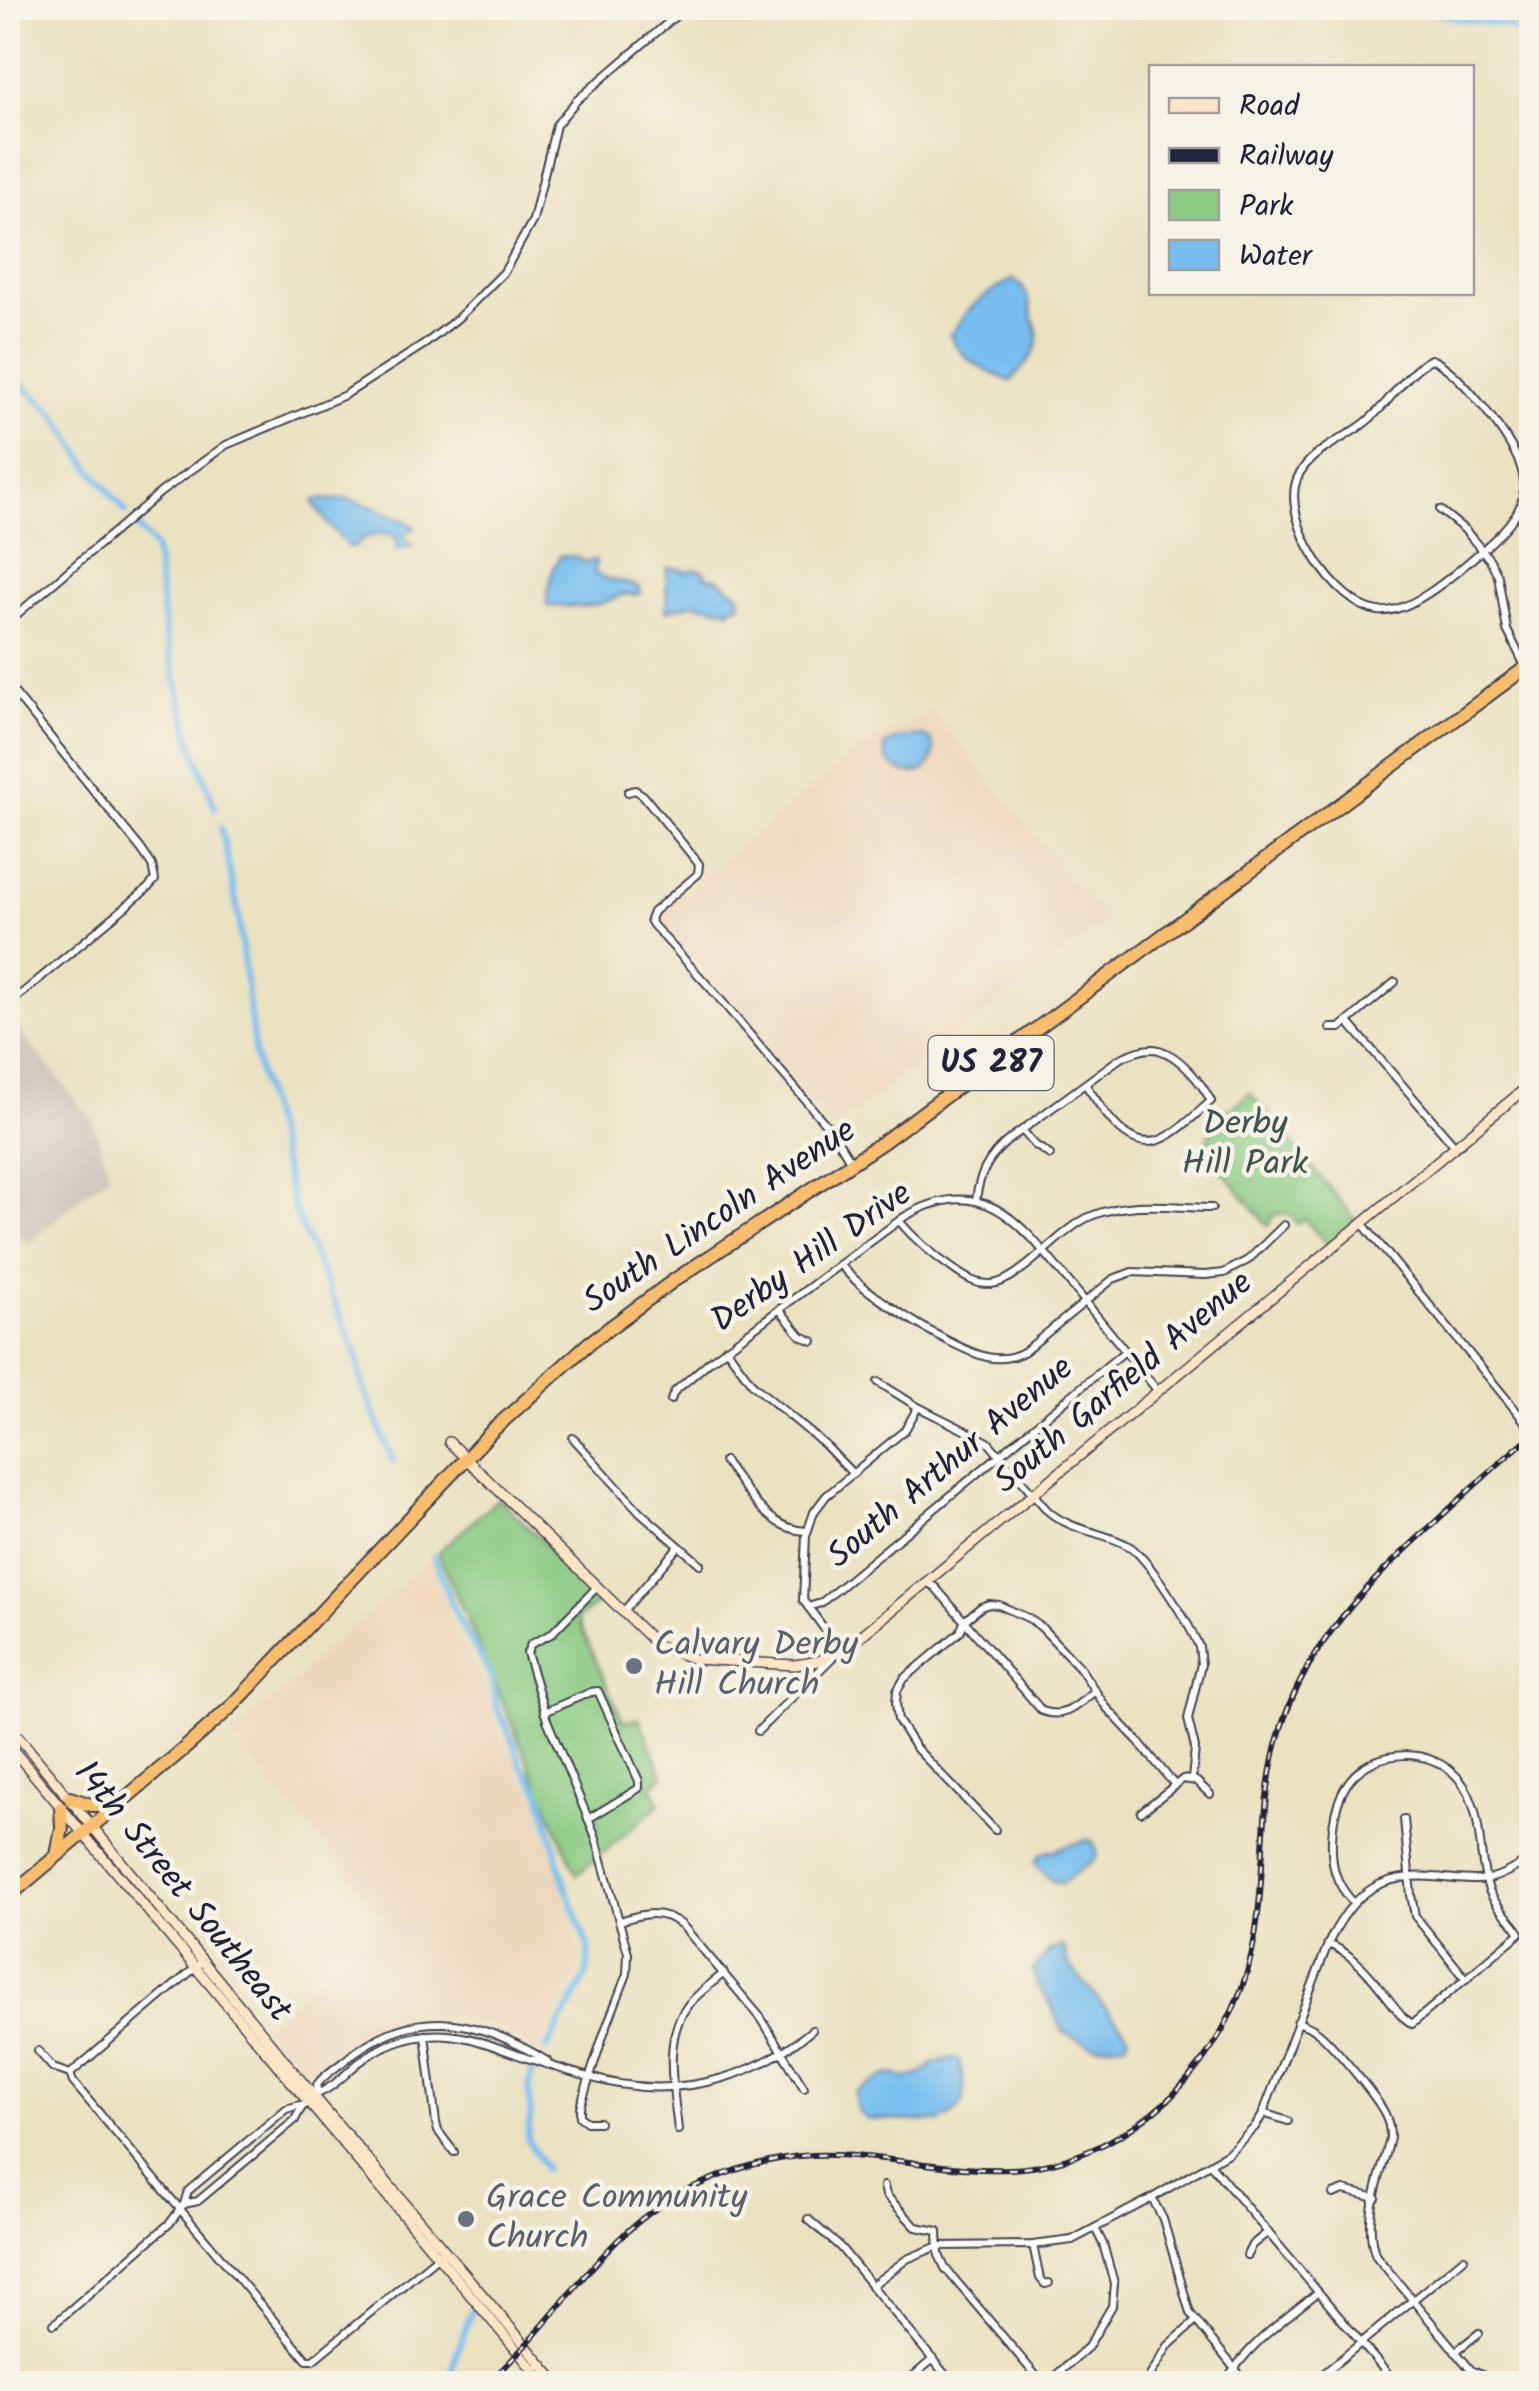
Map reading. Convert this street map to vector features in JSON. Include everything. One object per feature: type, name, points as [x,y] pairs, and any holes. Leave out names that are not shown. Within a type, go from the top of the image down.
[{"type":"highway","name":"South Lincoln Avenue","points":[[8,1896],[246,1692],[466,1458],[590,1343],[737,1237],[934,1104],[1529,665]]},
{"type":"highway","points":[[57,1855],[66,1803],[117,1805]]},
{"type":"street","points":[[8,622],[161,492],[226,445],[345,395],[458,318],[504,272],[533,220],[556,125],[577,100],[685,8]]},
{"type":"street","points":[[1431,359],[1444,366],[1491,416],[1513,448],[1525,477],[1522,504],[1504,531],[1482,551],[1408,606],[1379,611],[1350,600],[1339,588],[1303,536],[1295,510],[1297,479],[1303,468],[1366,422],[1416,367],[1431,359]]},
{"type":"street","points":[[1440,510],[1466,530],[1490,560],[1498,576],[1507,630],[1529,665]]},
{"type":"street","points":[[8,685],[141,849],[152,865],[155,880],[8,1005]]},
{"type":"street","points":[[628,792],[635,790],[643,795],[699,864],[698,874],[653,912],[652,924],[832,1133],[851,1163]]},
{"type":"street","points":[[1330,1028],[1340,1028],[1395,982]]},
{"type":"street","points":[[1348,1022],[1455,1146]]},
{"type":"street","points":[[1085,1084],[1117,1127],[1140,1141],[1169,1136],[1211,1101],[1184,1066],[1157,1049],[1124,1056],[1085,1084],[1002,1145],[986,1163],[978,1180],[976,1201],[1013,1218],[1157,1390]]},
{"type":"street","name":"South Garfield Avenue","points":[[758,1731],[840,1650],[1532,1083]]},
{"type":"street","points":[[1022,1130],[1035,1146],[1050,1155]]},
{"type":"street","name":"Derby Hill Drive","points":[[671,1400],[674,1392],[726,1348],[899,1220],[937,1202],[976,1201]]},
{"type":"street","points":[[899,1220],[931,1254],[968,1279],[989,1285],[1004,1281],[1083,1220],[1116,1208],[1212,1208]]},
{"type":"street","points":[[1362,1223],[1532,1430]]},
{"type":"street","points":[[840,1264],[851,1278],[914,1322],[984,1357],[1000,1359],[1015,1356],[1032,1345],[1113,1279],[1132,1272],[1224,1273],[1248,1260],[1284,1225]]},
{"type":"street","points":[[780,1309],[801,1336],[813,1341]]},
{"type":"street","points":[[726,1348],[753,1385],[825,1445],[853,1474]]},
{"type":"street","name":"South Arthur Avenue","points":[[806,1607],[821,1603],[1125,1352]]},
{"type":"street","points":[[878,1382],[918,1407],[984,1439],[1057,1519],[1121,1542],[1140,1554],[1196,1640],[1201,1664],[1188,1719],[1195,1756],[1192,1780]]},
{"type":"street","points":[[449,1442],[658,1645],[694,1659],[796,1665],[819,1661],[840,1650],[802,1600],[807,1531],[814,1512],[905,1430],[918,1407]]},
{"type":"street","points":[[574,1438],[640,1512],[700,1564]]},
{"type":"street","points":[[724,1461],[770,1518],[786,1528],[807,1531]]},
{"type":"street","points":[[622,1613],[678,1547]]},
{"type":"street","points":[[926,1582],[965,1620],[1038,1708],[1056,1715],[1066,1713],[1095,1690]]},
{"type":"street","points":[[596,1586],[559,1627],[527,1650],[544,1712],[601,1857],[629,1963],[580,2107],[580,2117],[587,2122],[599,2122]]},
{"type":"street","points":[[995,1830],[914,1747],[898,1720],[897,1691],[904,1679],[960,1632],[965,1620],[989,1604],[999,1605],[1041,1627],[1080,1668],[1106,1707],[1174,1784]]},
{"type":"street","points":[[544,1712],[598,1691],[639,1781],[639,1788],[588,1819]]},
{"type":"street","name":"14th Street Southeast","points":[[8,1724],[87,1830],[307,2100],[538,2367]]},
{"type":"street","name":"14th Street Southeast","points":[[8,1744],[66,1803]]},
{"type":"street","points":[[1328,1944],[1352,1957],[1410,2023],[1416,2022],[1520,1933],[1494,1901],[1486,1879],[1474,1808],[1464,1786],[1453,1773],[1432,1760],[1411,1754],[1372,1763],[1354,1776],[1335,1811],[1333,1869],[1338,1883],[1354,1902]]},
{"type":"street","points":[[1141,1812],[1182,1778],[1201,1785],[1210,1794]]},
{"type":"street","points":[[1404,1819],[1415,1916],[1466,1979]]},
{"type":"street","points":[[871,2286],[906,2259],[938,2246],[1033,2246],[1072,2240],[1210,2164],[1255,2128],[1328,1944],[1354,1902],[1382,1884],[1409,1877],[1486,1879],[1532,1858]]},
{"type":"street","points":[[620,1921],[650,1913],[671,1917],[682,1925],[761,2018],[804,2088]]},
{"type":"street","points":[[70,2074],[199,1965]]},
{"type":"street","points":[[678,2130],[672,2052],[678,2024],[691,2002],[724,1973]]},
{"type":"street","points":[[1297,2022],[1322,2036],[1385,2112],[1390,2138],[1370,2228],[1374,2252],[1475,2372],[1502,2384]]},
{"type":"street","points":[[181,2206],[198,2201],[295,2120],[319,2082],[382,2034],[420,2024],[476,2028],[552,2064]]},
{"type":"street","points":[[54,2324],[170,2223],[188,2191],[286,2109],[326,2091],[385,2046],[425,2035],[458,2035],[589,2077],[620,2084],[674,2086],[736,2074],[782,2052],[812,2030]]},
{"type":"street","points":[[425,2035],[436,2122],[454,2152]]},
{"type":"street","points":[[38,2051],[53,2068],[70,2074]]},
{"type":"street","points":[[70,2074],[310,2361],[441,2253]]},
{"type":"street","points":[[1263,2112],[1288,2121]]},
{"type":"street","points":[[1210,2164],[1396,2384]]},
{"type":"street","points":[[884,2186],[886,2195],[916,2228],[938,2231],[945,2268],[1044,2384],[1084,2352],[1112,2306],[1114,2284],[1096,2228]]},
{"type":"street","points":[[1333,2194],[1344,2190],[1376,2198]]},
{"type":"street","points":[[1152,2198],[1163,2219],[1187,2304],[1196,2322],[1247,2384]]},
{"type":"street","points":[[808,2219],[840,2247],[953,2384]]},
{"type":"street","points":[[1247,2255],[1252,2245],[1268,2232]]},
{"type":"street","points":[[1033,2246],[1040,2278],[1048,2283]]},
{"type":"street","points":[[1312,2384],[1464,2258]]},
{"type":"street","points":[[1225,2384],[1254,2345],[1317,2292]]},
{"type":"street","points":[[1145,2384],[1168,2346],[1196,2322]]},
{"type":"street","points":[[1456,2352],[1479,2333]]},
{"type":"street","points":[[904,2384],[933,2360]]},
{"type":"street","points":[[518,2384],[538,2367]]},
{"type":"street","points":[[538,2367],[545,2384]]},
{"type":"street","points":[[538,2367],[558,2384]]},
{"type":"shaded area","points":[[931,709],[1105,921],[833,1129],[656,916],[856,752]]},
{"type":"shaded area","points":[[8,1017],[92,1119],[110,1175],[28,1244],[8,1220]]},
{"type":"shaded area","points":[[431,1557],[456,1634],[486,1681],[500,1736],[536,1795],[581,1956],[579,1970],[538,2052],[491,2026],[455,2017],[405,2022],[362,2042],[311,2081],[264,2025],[387,1920],[231,1735]]},
{"type":"green space","name":"Derby Hill Park","points":[[1250,1093],[1357,1221],[1328,1245],[1304,1219],[1297,1224],[1282,1213],[1273,1216],[1268,1226],[1226,1175],[1201,1157],[1214,1120],[1223,1108],[1230,1110]]},
{"type":"green space","points":[[499,1498],[601,1601],[577,1619],[623,1721],[639,1718],[663,1776],[652,1786],[660,1804],[577,1875],[438,1552]]},
{"type":"water","points":[[1013,279],[1027,294],[1038,336],[1032,356],[1011,381],[966,357],[950,334],[976,304]]},
{"type":"water","points":[[321,499],[352,500],[403,520],[416,528],[404,534],[413,545],[399,550],[397,538],[380,534],[349,547],[314,503]]},
{"type":"water","points":[[560,556],[579,557],[582,562],[596,560],[594,573],[639,587],[641,593],[582,607],[548,606],[553,570]]},
{"type":"water","points":[[667,568],[706,572],[705,576],[718,579],[740,595],[741,604],[730,610],[694,603],[666,611]]},
{"type":"water","points":[[923,736],[932,743],[934,751],[924,771],[904,772],[888,760],[884,747],[888,744]]},
{"type":"water","points":[[1086,1840],[1096,1847],[1095,1859],[1061,1884],[1051,1880],[1035,1863],[1041,1854]]},
{"type":"water","points":[[1062,1946],[1068,1964],[1129,2035],[1127,2042],[1094,2046],[1064,2033],[1033,1971],[1049,1951]]},
{"type":"water","points":[[959,2060],[964,2097],[950,2116],[939,2122],[867,2119],[858,2111],[856,2092],[886,2075],[911,2077],[936,2062]]},
{"type":"waterway","points":[[1422,8],[1453,18],[1500,24],[1532,36]]},
{"type":"waterway","points":[[8,373],[54,412],[88,465],[126,512]]},
{"type":"waterway","points":[[134,524],[155,547],[165,635],[192,743],[215,808]]},
{"type":"waterway","points":[[221,828],[237,907],[255,1057],[295,1212],[357,1354],[362,1383],[393,1461]]},
{"type":"waterway","points":[[434,1556],[457,1617],[490,1674],[497,1708],[521,1764],[540,1792],[565,1885],[590,1951],[586,1977],[547,2048]]},
{"type":"waterway","points":[[533,2069],[528,2089],[531,2113],[527,2139],[545,2168]]},
{"type":"waterway","points":[[447,2384],[471,2311]]},
{"type":"railway","points":[[486,2384],[636,2224],[665,2202],[711,2179],[769,2161],[813,2155],[985,2169],[1055,2163],[1118,2137],[1172,2096],[1222,2030],[1247,1972],[1257,1924],[1274,1753],[1294,1694],[1309,1666],[1344,1615],[1385,1569],[1532,1435]]},
{"type":"place","name":"Calvary Derby Hill Church","points":[[634,1666]]},
{"type":"place","name":"Grace Community Church","points":[[466,2219]]}]
